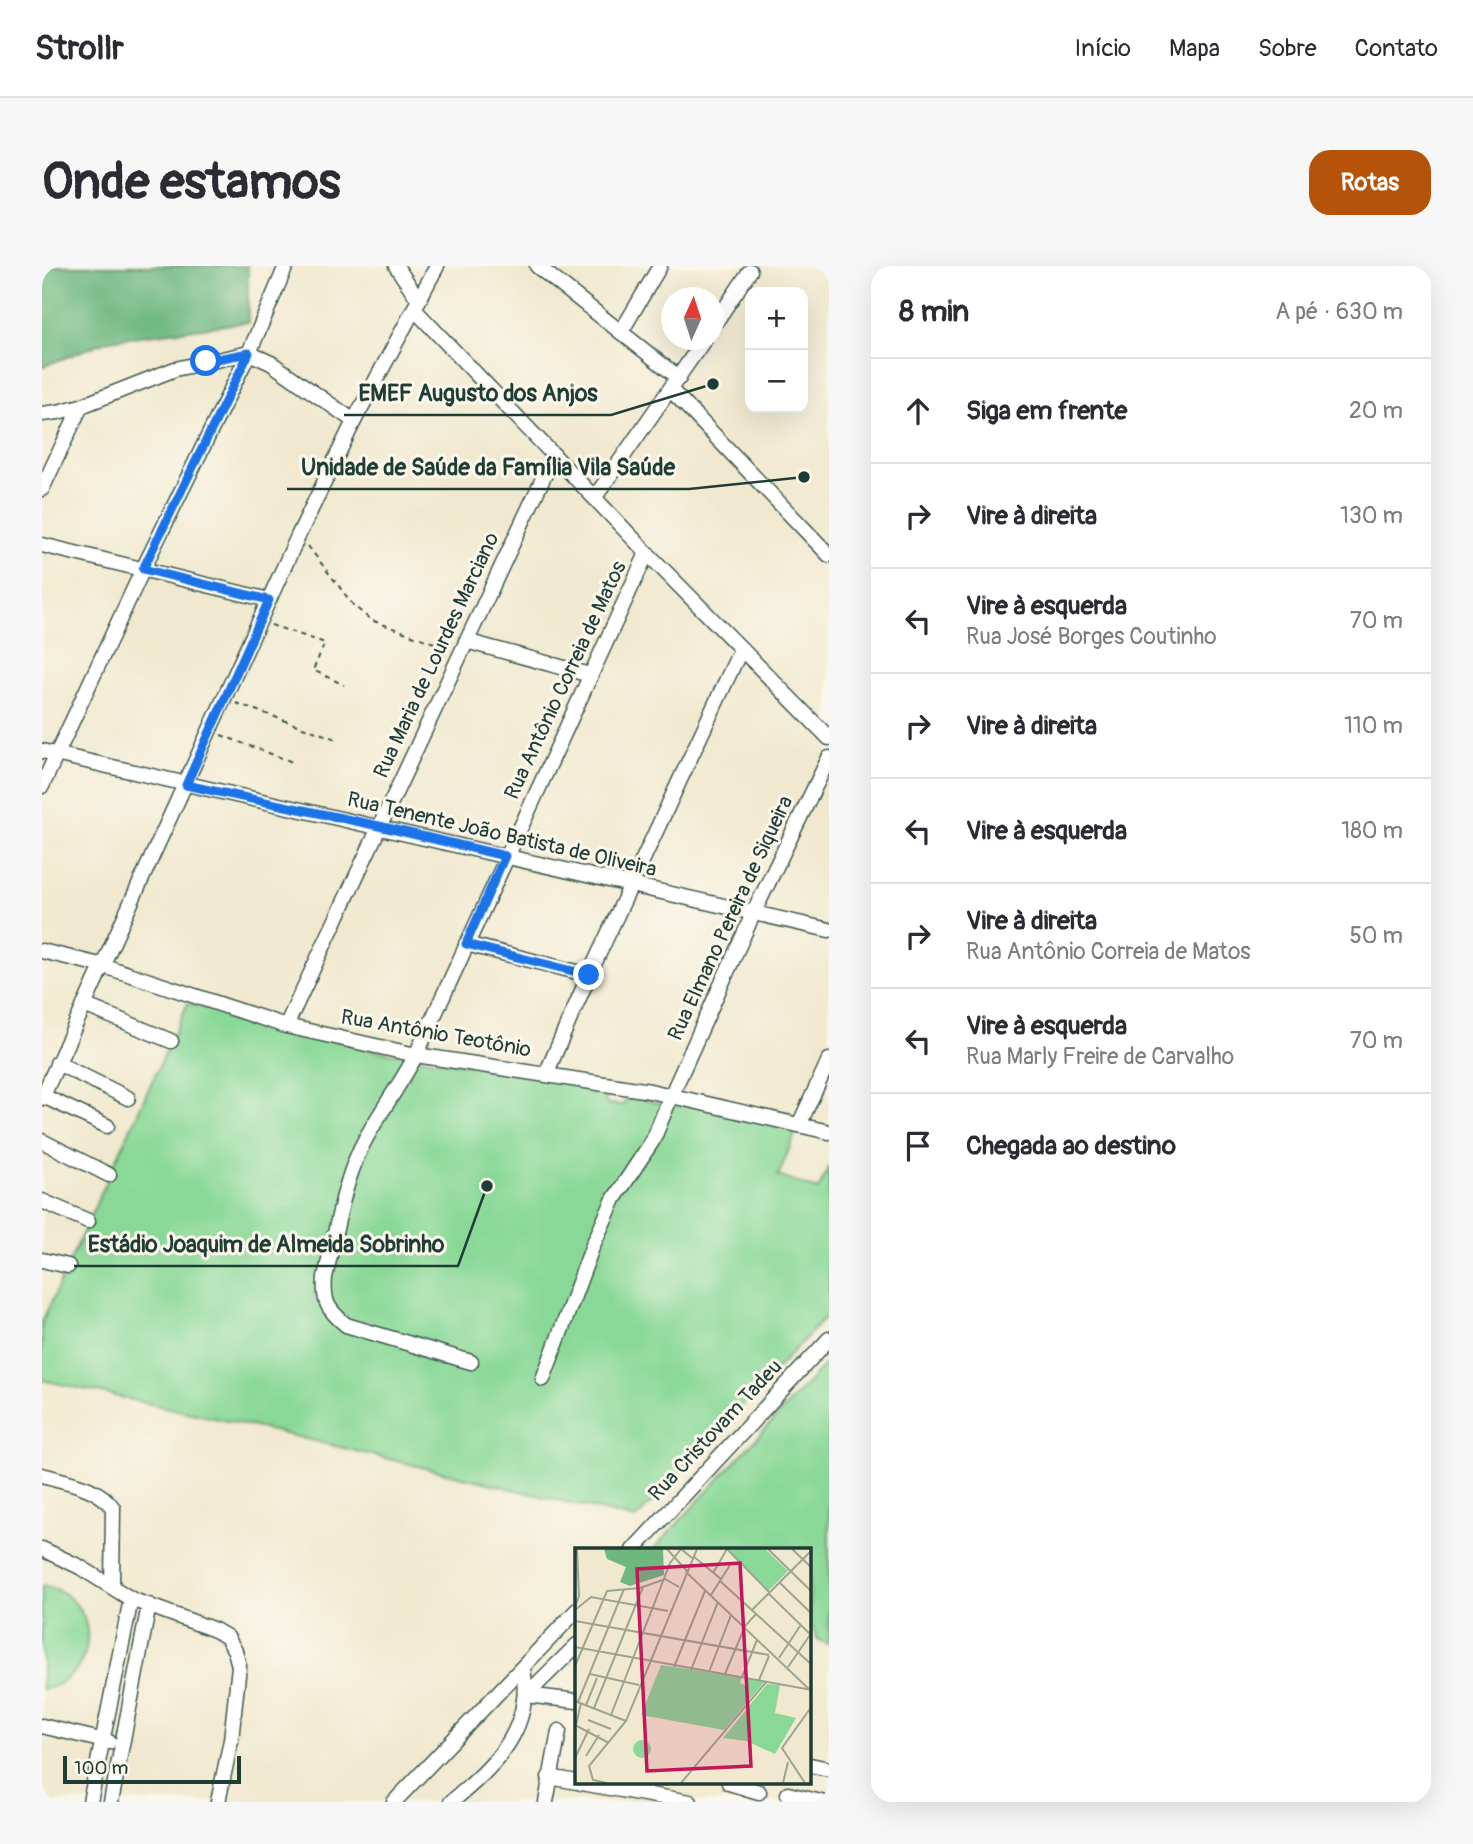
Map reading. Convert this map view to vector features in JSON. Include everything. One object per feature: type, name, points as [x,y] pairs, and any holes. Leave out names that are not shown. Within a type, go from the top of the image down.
[{"type":"street","points":[[42,786],[49,753],[249,353],[286,266]]},
{"type":"street","points":[[396,266],[417,304],[554,455],[829,738]]},
{"type":"street","points":[[107,1126],[42,1097],[299,534],[354,421],[437,266]]},
{"type":"street","points":[[537,266],[621,332],[675,384],[829,555]]},
{"type":"street","points":[[621,332],[660,266]]},
{"type":"street","points":[[724,310],[750,271]]},
{"type":"street","points":[[595,497],[698,350]]},
{"type":"street","points":[[42,414],[81,406],[174,369],[249,353],[271,363],[354,421]]},
{"type":"street","points":[[42,489],[81,406]]},
{"type":"street","name":"Rua Maria de Lourdes Marciano","points":[[286,1026],[554,455]]},
{"type":"street","points":[[42,545],[269,600]]},
{"type":"street","name":"Rua Antônio Correia de Matos","points":[[471,1362],[346,1325],[331,1312],[324,1296],[334,1242],[355,1163],[366,1138],[403,1080],[647,553]]},
{"type":"street","points":[[463,647],[590,675]]},
{"type":"street","points":[[545,1074],[741,649]]},
{"type":"street","name":"Rua Tenente João Batista de Oliveira","points":[[49,753],[829,930]]},
{"type":"street","name":"Rua Elmano Pereira de Siqueira","points":[[543,1379],[593,1245],[620,1189],[653,1140],[754,912],[829,758]]},
{"type":"street","points":[[466,944],[589,975]]},
{"type":"street","name":"Rua Antônio Teotônio","points":[[42,951],[104,966],[286,1026],[415,1055],[671,1096],[829,1132]]},
{"type":"street","points":[[84,1005],[171,1041]]},
{"type":"street","points":[[799,1125],[829,1060]]},
{"type":"street","points":[[58,1063],[128,1098]]},
{"type":"street","points":[[42,1141],[109,1175]]},
{"type":"street","points":[[42,1201],[89,1221]]},
{"type":"street","points":[[42,1261],[68,1266]]},
{"type":"street","name":"Rua Cristovam Tadeu","points":[[635,1548],[829,1339]]},
{"type":"street","points":[[42,1475],[96,1492],[106,1498],[113,1508],[112,1587]]},
{"type":"street","points":[[42,1549],[55,1553],[131,1599],[227,1637],[239,1666],[232,1728],[218,1802]]},
{"type":"street","points":[[90,1802],[131,1599]]},
{"type":"street","points":[[111,1802],[149,1605]]},
{"type":"street","points":[[394,1802],[575,1612]]},
{"type":"street","points":[[526,1695],[575,1647]]},
{"type":"street","points":[[451,1802],[491,1768],[507,1746],[520,1718],[526,1695],[523,1668]]},
{"type":"street","points":[[526,1695],[575,1701]]},
{"type":"street","points":[[42,1726],[123,1746]]},
{"type":"street","points":[[546,1802],[559,1731]]},
{"type":"street","points":[[811,1765],[829,1769]]},
{"type":"street","points":[[550,1777],[575,1781]]},
{"type":"street","points":[[590,1784],[682,1801]]},
{"type":"street","points":[[732,1784],[759,1792]]},
{"type":"street","points":[[788,1793],[821,1802]]},
{"type":"path","points":[[299,534],[354,606],[371,620],[463,647]]},
{"type":"path","points":[[260,621],[325,643],[313,670],[344,685]]},
{"type":"path","points":[[225,699],[335,739]]},
{"type":"path","points":[[211,730],[295,763]]},
{"type":"green space","points":[[42,266],[248,266],[248,322],[109,340],[42,367]]},
{"type":"green space","points":[[188,1003],[377,1051],[605,1086],[606,1104],[623,1105],[629,1095],[672,1108],[680,1101],[797,1130],[778,1176],[818,1190],[829,1166],[829,1313],[636,1519],[277,1432],[42,1380],[42,1322]]},
{"type":"green space","points":[[829,1360],[829,1644],[818,1640],[811,1625],[811,1548],[655,1548]]},
{"type":"green space","points":[[42,1585],[62,1592],[76,1605],[85,1620],[87,1637],[84,1654],[76,1670],[62,1682],[42,1690]]},
{"type":"place","name":"EMEF Augusto dos Anjos","points":[[713,384]]},
{"type":"place","name":"Unidade de Saúde da Família Vila Saúde","points":[[804,477]]},
{"type":"place","name":"Estádio Joaquim de Almeida Sobrinho","points":[[487,1186]]},
{"type":"route","points":[[206,361],[249,353],[143,569],[269,600],[186,785],[505,856],[466,944],[589,975]]}]
